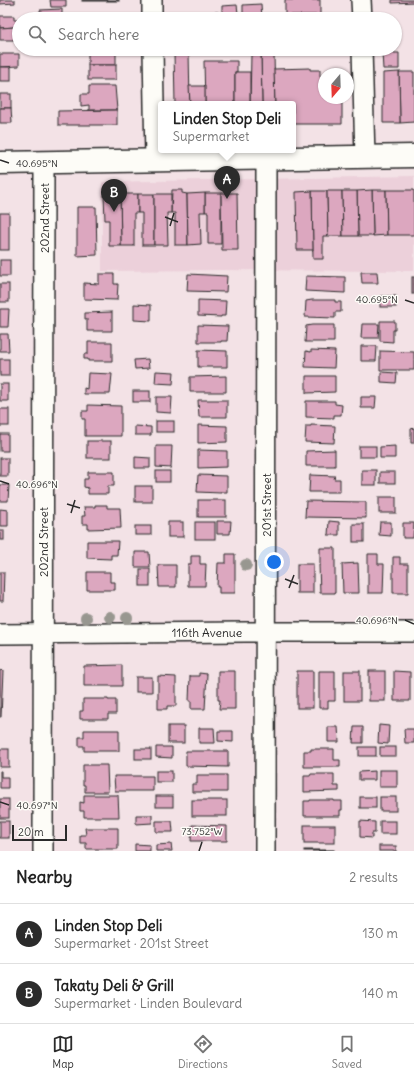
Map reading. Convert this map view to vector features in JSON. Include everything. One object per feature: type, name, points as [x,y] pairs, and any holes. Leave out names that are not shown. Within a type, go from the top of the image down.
[{"type":"main road","points":[[0,162],[414,156]]},
{"type":"street","points":[[152,0],[152,12]]},
{"type":"street","points":[[361,0],[362,12]]},
{"type":"street","points":[[153,56],[155,160]]},
{"type":"street","points":[[362,56],[365,157]]},
{"type":"street","name":"201st Street","points":[[265,851],[266,159]]},
{"type":"street","name":"202nd Street","points":[[43,851],[44,162]]},
{"type":"street","name":"116th Avenue","points":[[0,634],[414,632]]},
{"type":"shaded area","points":[[414,176],[414,271],[102,271],[102,182]]},
{"type":"building","points":[[0,0],[15,0],[15,3],[0,4]]},
{"type":"building","points":[[50,0],[66,0],[66,7],[51,7]]},
{"type":"building","points":[[119,0],[119,1],[82,1]]},
{"type":"building","points":[[285,0],[320,0],[320,12],[285,12]]},
{"type":"building","points":[[392,0],[414,0],[414,2],[392,3]]},
{"type":"building","points":[[261,4],[262,12],[243,12],[243,5]]},
{"type":"building","points":[[237,5],[238,12],[222,12],[222,6]]},
{"type":"building","points":[[62,9],[62,12],[40,12],[40,10]]},
{"type":"building","points":[[0,16],[12,16],[12,27],[0,28]]},
{"type":"building","points":[[12,27],[12,40],[0,40],[0,28]]},
{"type":"building","points":[[0,54],[12,54],[12,56],[19,56],[19,66],[0,67]]},
{"type":"building","points":[[88,56],[116,56],[116,65],[88,65]]},
{"type":"building","points":[[174,56],[189,56],[190,101],[175,101]]},
{"type":"building","points":[[251,56],[261,56],[262,101],[250,101]]},
{"type":"building","points":[[261,56],[274,56],[275,101],[262,101]]},
{"type":"building","points":[[382,56],[399,56],[399,69],[383,69]]},
{"type":"building","points":[[204,61],[237,61],[237,72],[235,72],[235,101],[205,101]]},
{"type":"building","points":[[88,65],[116,65],[116,80],[88,80]]},
{"type":"building","points":[[0,67],[11,67],[11,81],[0,81]]},
{"type":"building","points":[[310,68],[310,70],[318,70],[318,104],[342,104],[342,124],[296,124],[296,101],[275,101],[274,69]]},
{"type":"building","points":[[235,72],[250,72],[250,101],[235,101]]},
{"type":"building","points":[[399,72],[414,72],[414,122],[400,123]]},
{"type":"building","points":[[399,72],[400,123],[383,123],[383,73]]},
{"type":"building","points":[[89,86],[115,86],[117,110],[89,110],[89,105],[81,106],[81,94],[89,94]]},
{"type":"building","points":[[189,86],[205,86],[205,101],[190,101]]},
{"type":"building","points":[[0,94],[11,94],[11,108],[0,108]]},
{"type":"building","points":[[0,108],[11,108],[12,123],[0,123]]},
{"type":"building","points":[[117,110],[117,125],[58,125],[58,111]]},
{"type":"building","points":[[172,190],[182,190],[182,193],[187,194],[188,245],[175,245],[175,213],[171,213]]},
{"type":"building","points":[[372,190],[386,190],[387,235],[373,236]]},
{"type":"building","points":[[372,190],[373,236],[358,236],[357,191]]},
{"type":"building","points":[[386,190],[414,190],[414,235],[387,235]]},
{"type":"building","points":[[312,191],[327,191],[328,236],[323,236],[323,259],[313,259]]},
{"type":"building","points":[[312,191],[313,250],[297,250],[296,192]]},
{"type":"building","points":[[327,191],[342,191],[343,236],[328,236]]},
{"type":"building","points":[[342,191],[357,191],[358,236],[343,236]]},
{"type":"building","points":[[205,193],[221,193],[221,244],[208,244],[208,212],[205,212]]},
{"type":"building","points":[[205,193],[205,212],[200,212],[201,244],[188,245],[187,194]]},
{"type":"building","points":[[221,193],[237,193],[238,250],[222,250]]},
{"type":"building","points":[[120,194],[138,194],[138,213],[134,213],[134,246],[121,246]]},
{"type":"building","points":[[120,194],[121,246],[109,246],[109,220],[105,220],[104,195]]},
{"type":"building","points":[[138,194],[154,194],[154,245],[142,245],[142,213],[138,213]]},
{"type":"building","points":[[154,194],[171,194],[171,213],[167,213],[168,245],[154,245]]},
{"type":"building","points":[[77,207],[96,207],[97,255],[77,256]]},
{"type":"building","points":[[0,213],[9,213],[9,250],[0,250]]},
{"type":"building","points":[[0,260],[10,260],[10,276],[0,276]]},
{"type":"building","points":[[361,272],[377,272],[378,283],[362,283]]},
{"type":"building","points":[[99,274],[114,274],[114,284],[118,284],[117,300],[84,299],[84,283],[99,284]]},
{"type":"building","points":[[188,274],[227,276],[226,292],[187,291]]},
{"type":"building","points":[[306,276],[345,277],[345,293],[305,291]]},
{"type":"building","points":[[412,277],[414,277],[414,294],[412,294]]},
{"type":"building","points":[[0,284],[9,284],[9,302],[0,302]]},
{"type":"building","points":[[380,296],[396,296],[396,307],[380,307]]},
{"type":"building","points":[[198,300],[226,301],[225,316],[198,316]]},
{"type":"building","points":[[335,300],[335,302],[341,302],[341,312],[335,312],[335,318],[305,317],[306,301]]},
{"type":"building","points":[[134,304],[151,305],[151,321],[134,320]]},
{"type":"building","points":[[0,309],[9,309],[8,327],[0,327]]},
{"type":"building","points":[[112,312],[112,331],[87,331],[87,319],[85,319],[85,313]]},
{"type":"building","points":[[380,321],[395,321],[393,342],[380,341]]},
{"type":"building","points":[[362,324],[379,324],[378,338],[361,338]]},
{"type":"building","points":[[198,325],[228,326],[227,341],[198,342]]},
{"type":"building","points":[[334,325],[334,342],[305,342],[306,326]]},
{"type":"building","points":[[0,334],[8,334],[9,351],[0,351]]},
{"type":"building","points":[[88,342],[112,342],[112,361],[88,361],[88,359],[84,359],[84,354],[88,354]]},
{"type":"building","points":[[361,346],[377,346],[376,361],[361,361]]},
{"type":"building","points":[[198,350],[227,351],[227,367],[198,367]]},
{"type":"building","points":[[311,350],[335,351],[334,368],[305,367],[306,351],[311,352]]},
{"type":"building","points":[[380,351],[414,352],[414,370],[380,370]]},
{"type":"building","points":[[0,359],[9,359],[9,376],[0,376]]},
{"type":"building","points":[[148,359],[149,368],[135,369],[134,360]]},
{"type":"building","points":[[156,371],[174,372],[173,384],[155,383]]},
{"type":"building","points":[[381,372],[397,373],[396,383],[381,382]]},
{"type":"building","points":[[88,373],[112,374],[110,394],[84,394],[84,388],[87,389]]},
{"type":"building","points":[[226,376],[226,392],[190,392],[190,377]]},
{"type":"building","points":[[306,376],[335,376],[335,392],[306,393]]},
{"type":"building","points":[[0,384],[8,384],[8,401],[0,401]]},
{"type":"building","points":[[133,391],[150,391],[150,402],[133,402]]},
{"type":"building","points":[[156,397],[172,397],[171,413],[156,412]]},
{"type":"building","points":[[361,397],[376,397],[375,408],[361,408]]},
{"type":"building","points":[[198,400],[227,400],[227,417],[199,417]]},
{"type":"building","points":[[306,401],[335,401],[335,404],[342,405],[341,415],[334,415],[334,418],[306,417]]},
{"type":"building","points":[[88,405],[121,406],[121,436],[85,436],[85,419],[82,419],[82,411],[88,411]]},
{"type":"building","points":[[0,409],[9,409],[9,426],[0,426]]},
{"type":"building","points":[[156,421],[174,421],[174,432],[156,432]]},
{"type":"building","points":[[198,425],[227,426],[227,442],[198,443]]},
{"type":"building","points":[[135,426],[151,427],[151,435],[135,435]]},
{"type":"building","points":[[306,426],[335,426],[334,443],[305,442]]},
{"type":"building","points":[[414,428],[414,443],[411,443],[411,429]]},
{"type":"building","points":[[0,434],[8,434],[8,451],[0,451]]},
{"type":"building","points":[[87,441],[111,441],[111,458],[87,458]]},
{"type":"building","points":[[156,446],[172,446],[171,468],[156,467]]},
{"type":"building","points":[[359,446],[376,446],[376,457],[359,457]]},
{"type":"building","points":[[395,446],[395,458],[380,458],[380,447]]},
{"type":"building","points":[[198,450],[227,451],[227,467],[198,468]]},
{"type":"building","points":[[335,450],[335,466],[306,466],[306,451]]},
{"type":"building","points":[[135,457],[150,458],[150,468],[135,468]]},
{"type":"building","points":[[0,458],[8,458],[8,476],[0,476]]},
{"type":"building","points":[[362,470],[376,470],[376,485],[362,485]]},
{"type":"building","points":[[156,471],[170,471],[170,482],[156,482]]},
{"type":"building","points":[[88,472],[114,472],[114,486],[108,486],[108,494],[88,494],[88,488],[84,487],[84,479],[88,479]]},
{"type":"building","points":[[380,472],[395,472],[395,483],[380,483]]},
{"type":"building","points":[[198,475],[227,476],[227,492],[197,492]]},
{"type":"building","points":[[310,475],[335,476],[334,479],[340,479],[340,492],[309,492]]},
{"type":"building","points":[[0,485],[9,485],[8,501],[0,501]]},
{"type":"building","points":[[135,486],[152,486],[152,502],[135,502]]},
{"type":"building","points":[[379,497],[396,497],[396,513],[379,513]]},
{"type":"building","points":[[198,500],[226,500],[226,517],[198,517]]},
{"type":"building","points":[[306,501],[366,502],[366,518],[305,517]]},
{"type":"building","points":[[95,505],[107,505],[107,508],[120,508],[121,528],[88,529],[88,524],[82,524],[82,516],[85,516],[84,507],[95,507]]},
{"type":"building","points":[[0,509],[8,510],[8,526],[0,526]]},
{"type":"building","points":[[217,521],[231,521],[230,534],[217,534]]},
{"type":"building","points":[[329,521],[339,522],[339,535],[328,535]]},
{"type":"building","points":[[168,522],[183,522],[183,537],[168,537]]},
{"type":"building","points":[[195,522],[215,522],[215,539],[195,539]]},
{"type":"building","points":[[380,522],[391,522],[391,536],[379,535]]},
{"type":"building","points":[[403,523],[414,523],[413,538],[403,538]]},
{"type":"building","points":[[353,524],[364,524],[364,542],[353,542]]},
{"type":"building","points":[[135,526],[151,526],[151,535],[135,535]]},
{"type":"building","points":[[0,530],[4,530],[4,540],[0,540]]},
{"type":"building","points":[[87,541],[118,541],[117,555],[111,555],[111,559],[87,558]]},
{"type":"building","points":[[320,548],[335,548],[335,593],[320,593]]},
{"type":"building","points":[[135,552],[149,552],[150,567],[135,567]]},
{"type":"building","points":[[226,554],[235,554],[235,593],[219,593],[219,587],[217,587],[218,563],[226,563]]},
{"type":"building","points":[[368,554],[378,554],[378,564],[384,564],[383,593],[368,593]]},
{"type":"building","points":[[191,556],[200,556],[200,564],[206,564],[205,586],[188,586],[188,564],[191,564]]},
{"type":"building","points":[[393,557],[400,557],[400,564],[408,564],[408,593],[393,593]]},
{"type":"building","points":[[358,563],[359,593],[343,593],[342,564]]},
{"type":"building","points":[[297,564],[313,564],[313,593],[297,593]]},
{"type":"building","points":[[158,565],[176,565],[176,587],[159,587]]},
{"type":"building","points":[[140,569],[150,569],[150,586],[140,586]]},
{"type":"building","points":[[0,572],[4,572],[3,601],[0,601]]},
{"type":"building","points":[[87,572],[110,572],[110,582],[115,582],[115,590],[87,590]]},
{"type":"building","points":[[122,665],[122,686],[84,686],[84,666]]},
{"type":"building","points":[[0,670],[3,671],[1,717],[0,717]]},
{"type":"building","points":[[218,671],[235,671],[235,709],[219,709],[220,700],[218,700]]},
{"type":"building","points":[[297,671],[313,671],[313,708],[297,708]]},
{"type":"building","points":[[319,671],[335,671],[335,701],[328,701],[328,708],[319,708]]},
{"type":"building","points":[[344,671],[360,671],[360,701],[344,701]]},
{"type":"building","points":[[369,671],[385,671],[385,701],[369,701]]},
{"type":"building","points":[[394,671],[410,672],[410,701],[394,701]]},
{"type":"building","points":[[199,673],[207,674],[205,709],[191,709],[191,701],[189,701],[190,676],[199,676]]},
{"type":"building","points":[[158,676],[176,677],[176,706],[167,706],[167,709],[158,709]]},
{"type":"building","points":[[136,677],[152,677],[152,692],[136,692]]},
{"type":"building","points":[[83,699],[116,700],[116,714],[108,714],[108,719],[80,719],[80,711],[83,711]]},
{"type":"building","points":[[379,725],[389,726],[388,744],[378,743]]},
{"type":"building","points":[[168,726],[184,726],[184,743],[168,743]]},
{"type":"building","points":[[328,727],[338,727],[339,742],[328,742]]},
{"type":"building","points":[[354,727],[363,727],[363,743],[353,743]]},
{"type":"building","points":[[199,728],[214,728],[215,743],[199,743]]},
{"type":"building","points":[[404,729],[414,729],[414,743],[405,743]]},
{"type":"building","points":[[84,730],[119,730],[119,751],[84,751],[84,746],[79,746],[79,737],[84,737]]},
{"type":"building","points":[[218,731],[233,731],[233,742],[218,741]]},
{"type":"building","points":[[156,747],[172,747],[172,758],[156,757]]},
{"type":"building","points":[[359,747],[376,747],[376,756],[359,756]]},
{"type":"building","points":[[380,747],[396,747],[396,756],[380,756]]},
{"type":"building","points":[[0,749],[9,749],[9,767],[0,767]]},
{"type":"building","points":[[135,749],[151,749],[151,759],[135,759]]},
{"type":"building","points":[[311,749],[334,749],[334,760],[340,760],[340,767],[304,767],[304,751],[311,751]]},
{"type":"building","points":[[186,751],[228,751],[228,767],[186,766]]},
{"type":"building","points":[[83,765],[107,765],[108,792],[85,792],[85,785],[83,785]]},
{"type":"building","points":[[379,770],[397,770],[397,787],[379,787]]},
{"type":"building","points":[[0,771],[1,777],[8,777],[8,788],[0,788]]},
{"type":"building","points":[[156,771],[172,771],[172,782],[156,782]]},
{"type":"building","points":[[375,771],[375,780],[359,780],[359,772]]},
{"type":"building","points":[[311,774],[334,774],[334,786],[339,786],[339,791],[304,792],[304,776],[310,776]]},
{"type":"building","points":[[197,775],[227,775],[227,792],[192,792],[192,784],[197,784]]},
{"type":"building","points":[[114,776],[153,776],[153,791],[115,791]]},
{"type":"building","points":[[84,795],[118,795],[119,817],[84,817],[84,811],[80,811],[80,802],[84,803]]},
{"type":"building","points":[[156,796],[173,796],[173,807],[156,807]]},
{"type":"building","points":[[360,797],[376,797],[376,808],[360,808]]},
{"type":"building","points":[[380,797],[396,797],[396,811],[380,811]]},
{"type":"building","points":[[0,799],[9,799],[9,818],[0,818]]},
{"type":"building","points":[[192,800],[227,800],[227,816],[192,816]]},
{"type":"building","points":[[304,801],[342,801],[340,816],[304,816]]},
{"type":"building","points":[[136,815],[152,815],[152,823],[136,824]]},
{"type":"building","points":[[0,821],[9,821],[9,838],[0,838]]},
{"type":"building","points":[[156,821],[172,821],[173,832],[156,832]]},
{"type":"building","points":[[360,821],[375,822],[375,833],[372,833],[372,838],[360,837]]},
{"type":"building","points":[[380,821],[396,821],[396,834],[380,834]]},
{"type":"building","points":[[192,825],[227,826],[227,841],[191,841]]},
{"type":"building","points":[[304,825],[335,825],[335,843],[304,843]]},
{"type":"building","points":[[85,828],[118,828],[118,849],[86,849],[86,843],[80,843],[80,835],[86,835]]},
{"type":"building","points":[[135,844],[150,845],[150,851],[135,851]]},
{"type":"building","points":[[171,844],[172,851],[156,851],[156,845]]},
{"type":"building","points":[[379,846],[396,846],[396,851],[379,851]]},
{"type":"building","points":[[334,850],[334,851],[304,851]]},
{"type":"place","name":"Linden Stop Deli","points":[[227,199]]},
{"type":"place","name":"Takaty Deli & Grill","points":[[114,212]]}]
